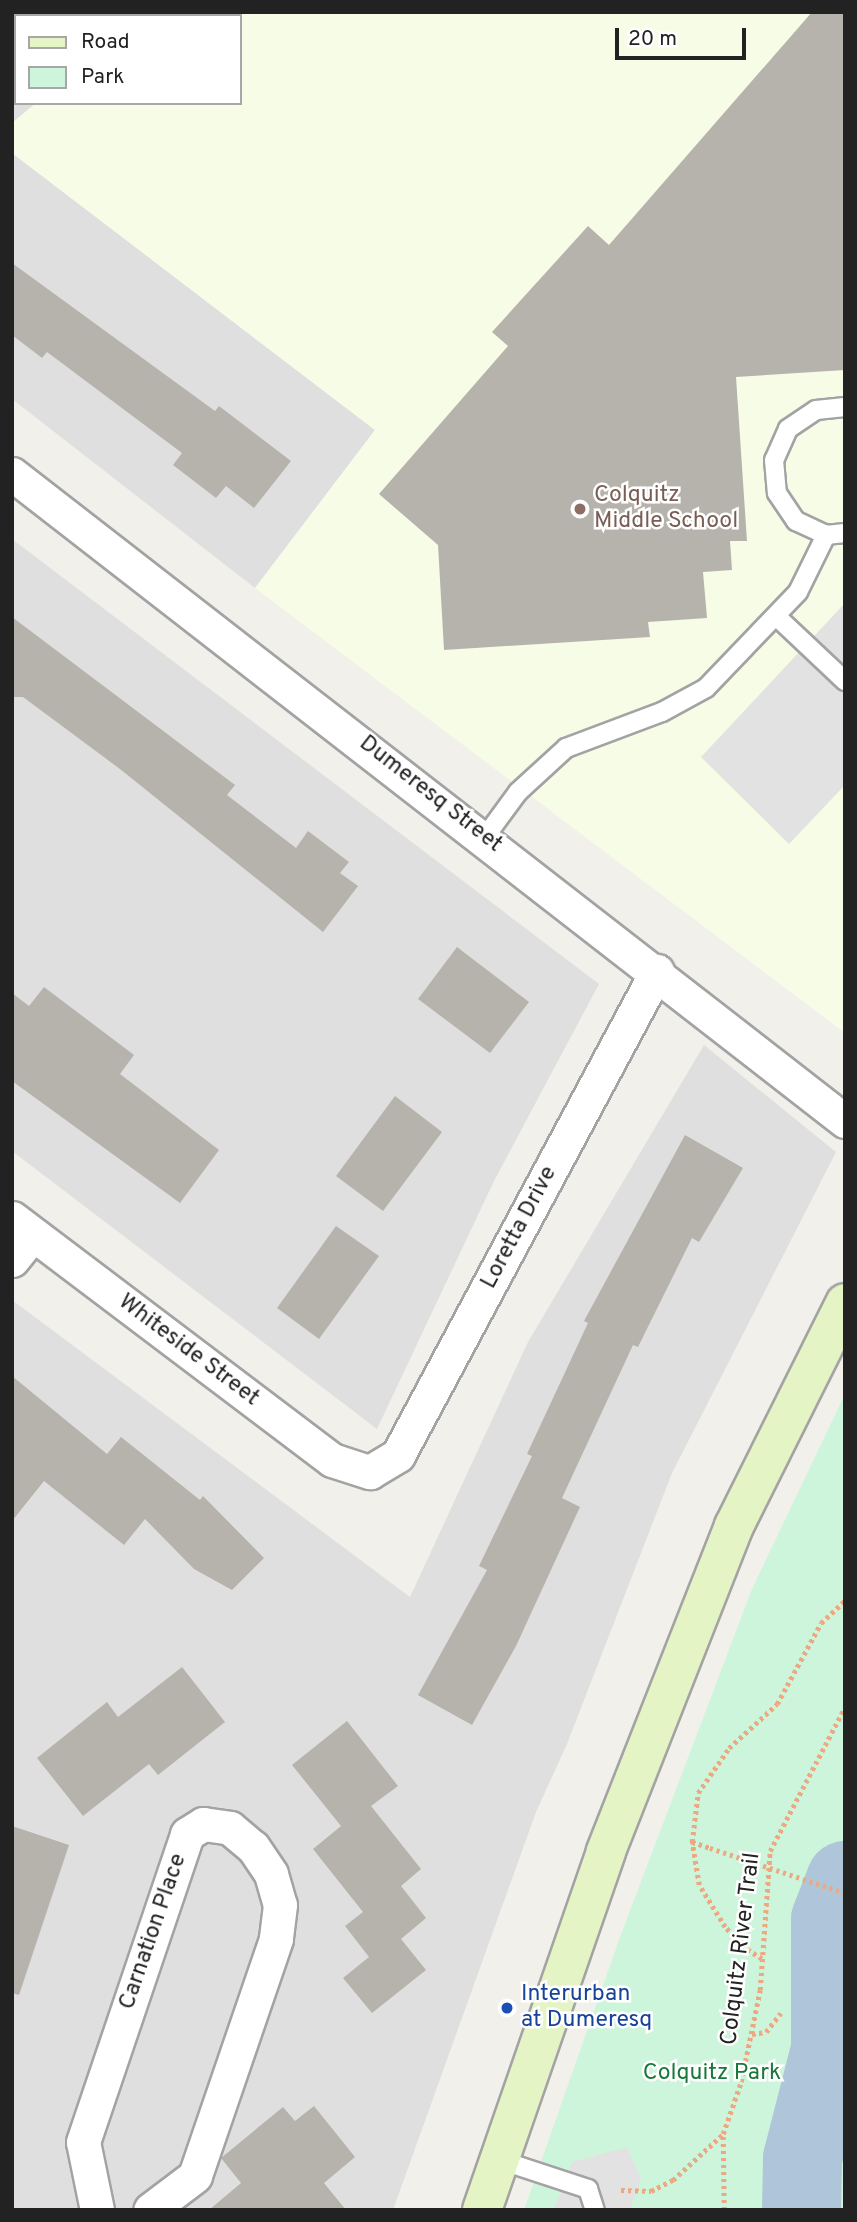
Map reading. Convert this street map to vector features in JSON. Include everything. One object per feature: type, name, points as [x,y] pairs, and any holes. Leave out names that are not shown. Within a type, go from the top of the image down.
[{"type":"main road","points":[[482,2210],[606,1851],[734,1526],[845,1303]]},
{"type":"street","name":"Dumeresq Street","points":[[12,474],[485,837],[845,1121]]},
{"type":"street","name":"Loretta Drive","points":[[370,1472],[398,1455],[657,971]]},
{"type":"street","name":"Whiteside Street","points":[[22,1226],[332,1460],[370,1472]]},
{"type":"street","points":[[12,1259],[22,1226]]},
{"type":"street","name":"Carnation Place","points":[[97,2210],[83,2142],[187,1834],[203,1824],[230,1828],[253,1847],[271,1874],[280,1905],[276,1939],[195,2176],[150,2210]]},
{"type":"lane","points":[[485,837],[518,792],[566,748],[662,712],[706,688],[798,592],[836,534],[796,521],[777,493],[774,460],[788,429],[816,410],[845,407]]},
{"type":"lane","points":[[776,616],[845,681]]},
{"type":"lane","points":[[500,2160],[588,2189],[595,2210]]},
{"type":"path","points":[[762,1959],[743,1947],[709,1906],[696,1874],[692,1842],[698,1793],[713,1769],[777,1704],[821,1623],[845,1601]]},
{"type":"path","name":"Colquitz River Trail","points":[[724,2210],[723,2134],[752,2034],[762,1959],[770,1851],[845,1707]]},
{"type":"path","points":[[692,1842],[845,1893]]},
{"type":"path","points":[[752,2034],[766,2032],[781,2013]]},
{"type":"path","points":[[588,2189],[651,2190],[692,2166],[723,2134]]},
{"type":"shaded area","points":[[12,12],[144,12],[14,14],[14,105],[34,105],[12,123]]},
{"type":"shaded area","name":"Colquitz Middle School","points":[[845,12],[845,1033],[255,588],[375,430],[12,153],[12,123],[34,105],[242,105],[242,14],[142,14]]},
{"type":"shaded area","points":[[12,153],[375,430],[255,588],[12,399]]},
{"type":"shaded area","points":[[12,539],[599,984],[494,1181],[377,1429],[12,1151]]},
{"type":"shaded area","points":[[845,603],[845,785],[789,844],[701,757]]},
{"type":"shaded area","points":[[704,1045],[836,1152],[672,1473],[567,1744],[536,1812],[393,2210],[12,2210],[12,1300],[410,1597],[528,1342]]},
{"type":"shaded area","points":[[627,2147],[641,2179],[630,2210],[554,2210],[572,2162]]},
{"type":"green space","name":"Colquitz Park","points":[[845,1394],[845,2210],[524,2210],[620,1937],[752,1589]]},
{"type":"building","points":[[812,12],[845,12],[845,370],[736,377],[747,541],[730,541],[732,570],[703,572],[707,618],[648,622],[650,637],[444,650],[438,545],[379,494],[508,346],[492,332],[588,226],[609,245]]},
{"type":"building","points":[[12,263],[215,411],[219,406],[291,461],[254,508],[226,486],[216,498],[173,465],[182,453],[47,352],[42,358],[12,335]]},
{"type":"building","points":[[12,617],[235,785],[227,795],[296,848],[308,831],[349,862],[340,873],[358,886],[323,932],[120,769],[23,697],[12,697]]},
{"type":"building","points":[[457,947],[529,1002],[490,1053],[418,999]]},
{"type":"building","points":[[44,987],[134,1055],[120,1074],[219,1150],[180,1203],[12,1081],[12,993],[29,1006]]},
{"type":"building","points":[[395,1096],[442,1132],[383,1211],[336,1176]]},
{"type":"building","points":[[685,1135],[743,1168],[699,1242],[692,1238],[638,1347],[633,1345],[562,1498],[580,1507],[516,1646],[472,1725],[418,1695],[487,1570],[479,1566],[532,1456],[527,1454],[588,1323],[584,1321]]},
{"type":"building","points":[[336,1226],[379,1256],[319,1339],[277,1308]]},
{"type":"building","points":[[12,1376],[107,1454],[121,1437],[200,1500],[203,1496],[264,1558],[232,1590],[194,1569],[145,1519],[124,1545],[44,1481],[12,1521]]},
{"type":"building","points":[[182,1667],[225,1722],[158,1775],[149,1764],[83,1816],[37,1758],[107,1702],[118,1717]]},
{"type":"building","points":[[347,1721],[398,1786],[371,1806],[421,1869],[401,1886],[426,1918],[401,1939],[426,1970],[372,2013],[343,1978],[369,1957],[345,1926],[363,1912],[313,1849],[341,1826],[292,1765]]},
{"type":"building","points":[[12,1826],[69,1845],[19,1995],[12,1993]]},
{"type":"building","points":[[314,2106],[355,2157],[324,2183],[346,2210],[209,2210],[241,2183],[221,2158],[283,2107],[295,2121]]},
{"type":"waterway","points":[[801,2210],[802,2158],[830,2049],[830,1919],[845,1880]]},
{"type":"place","name":"Colquitz Middle School","points":[[580,509]]},
{"type":"place","name":"Interurban at Dumeresq","points":[[507,2008]]}]
